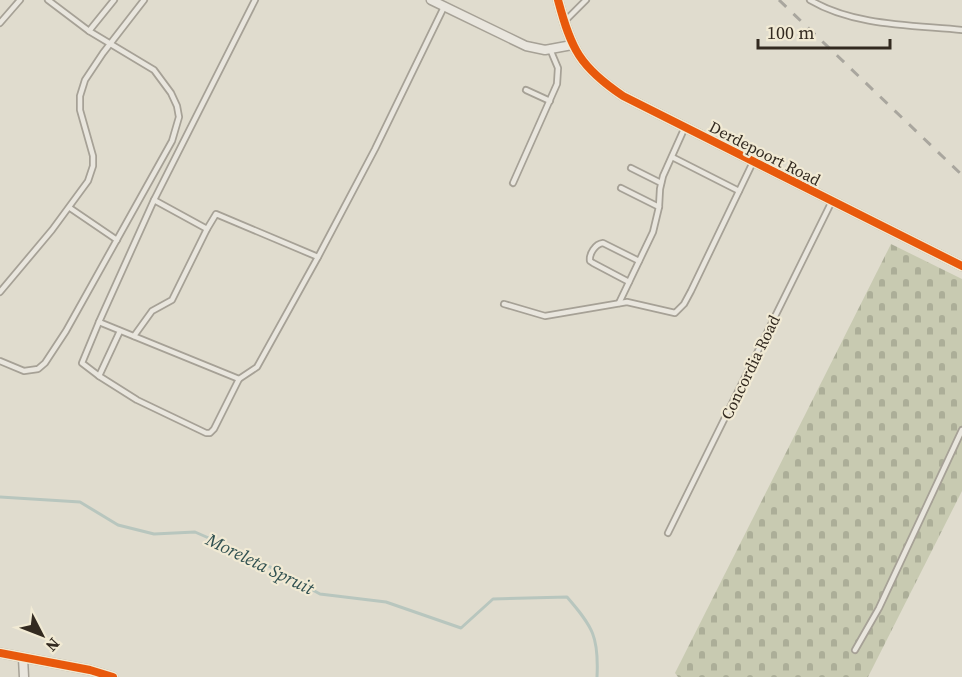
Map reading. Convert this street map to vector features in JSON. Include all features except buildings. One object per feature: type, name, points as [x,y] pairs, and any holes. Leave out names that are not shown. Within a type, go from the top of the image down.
[{"type":"street","points":[[431,0],[511,40],[537,48],[550,49],[572,45]]},
{"type":"street","name":"Derdepoort Road","points":[[558,0],[572,45],[588,68],[623,96],[962,266]]},
{"type":"street","points":[[0,653],[90,670],[113,677]]},
{"type":"street","points":[[23,658],[24,677]]},
{"type":"lane","points":[[0,23],[20,0]]},
{"type":"lane","points":[[0,361],[24,371],[38,369],[45,363],[66,331],[172,141],[179,117],[177,105],[171,93],[154,70],[111,42],[89,31],[48,0]]},
{"type":"lane","points":[[89,31],[114,0]]},
{"type":"lane","points":[[0,292],[70,208],[88,181],[93,166],[93,156],[80,110],[80,96],[85,80],[144,0]]},
{"type":"lane","points":[[255,0],[154,200],[82,363],[137,400],[210,433],[239,379],[257,367],[318,257],[380,139],[444,7]]},
{"type":"lane","points":[[564,22],[585,0]]},
{"type":"lane","points":[[810,0],[829,10],[881,22],[962,30]]},
{"type":"lane","points":[[513,183],[559,76],[550,49]]},
{"type":"lane","points":[[526,90],[550,101]]},
{"type":"lane","points":[[619,303],[652,232],[659,207],[662,183],[685,127]]},
{"type":"lane","points":[[672,157],[739,191]]},
{"type":"lane","points":[[504,304],[545,316],[633,302],[672,314],[679,310],[691,291],[753,162]]},
{"type":"lane","points":[[631,168],[662,183]]},
{"type":"lane","points":[[621,188],[659,207]]},
{"type":"lane","points":[[154,200],[207,229]]},
{"type":"lane","name":"Concordia Road","points":[[668,533],[832,201]]},
{"type":"lane","points":[[70,208],[117,240]]},
{"type":"lane","points":[[134,336],[152,311],[172,300],[214,216],[220,214],[318,257]]},
{"type":"lane","points":[[629,282],[593,263],[590,257],[595,247],[603,243],[639,261]]},
{"type":"lane","points":[[99,322],[239,379]]},
{"type":"lane","points":[[99,376],[120,332]]},
{"type":"lane","points":[[855,650],[879,608],[962,430]]},
{"type":"green space","points":[[891,244],[962,279],[962,491],[868,677],[678,677],[675,673]]},
{"type":"waterway","name":"Moreleta Spruit","points":[[0,497],[80,502],[118,525],[154,534],[195,532],[252,557],[320,594],[386,602],[461,628],[493,599],[567,597],[592,633],[597,652],[597,677]]},
{"type":"railway","points":[[779,0],[962,175]]},
{"type":"cycle path","points":[[558,0],[568,32],[579,56],[597,76],[623,96],[962,266]]},
{"type":"cycle path","points":[[0,653],[90,670],[113,677]]}]
